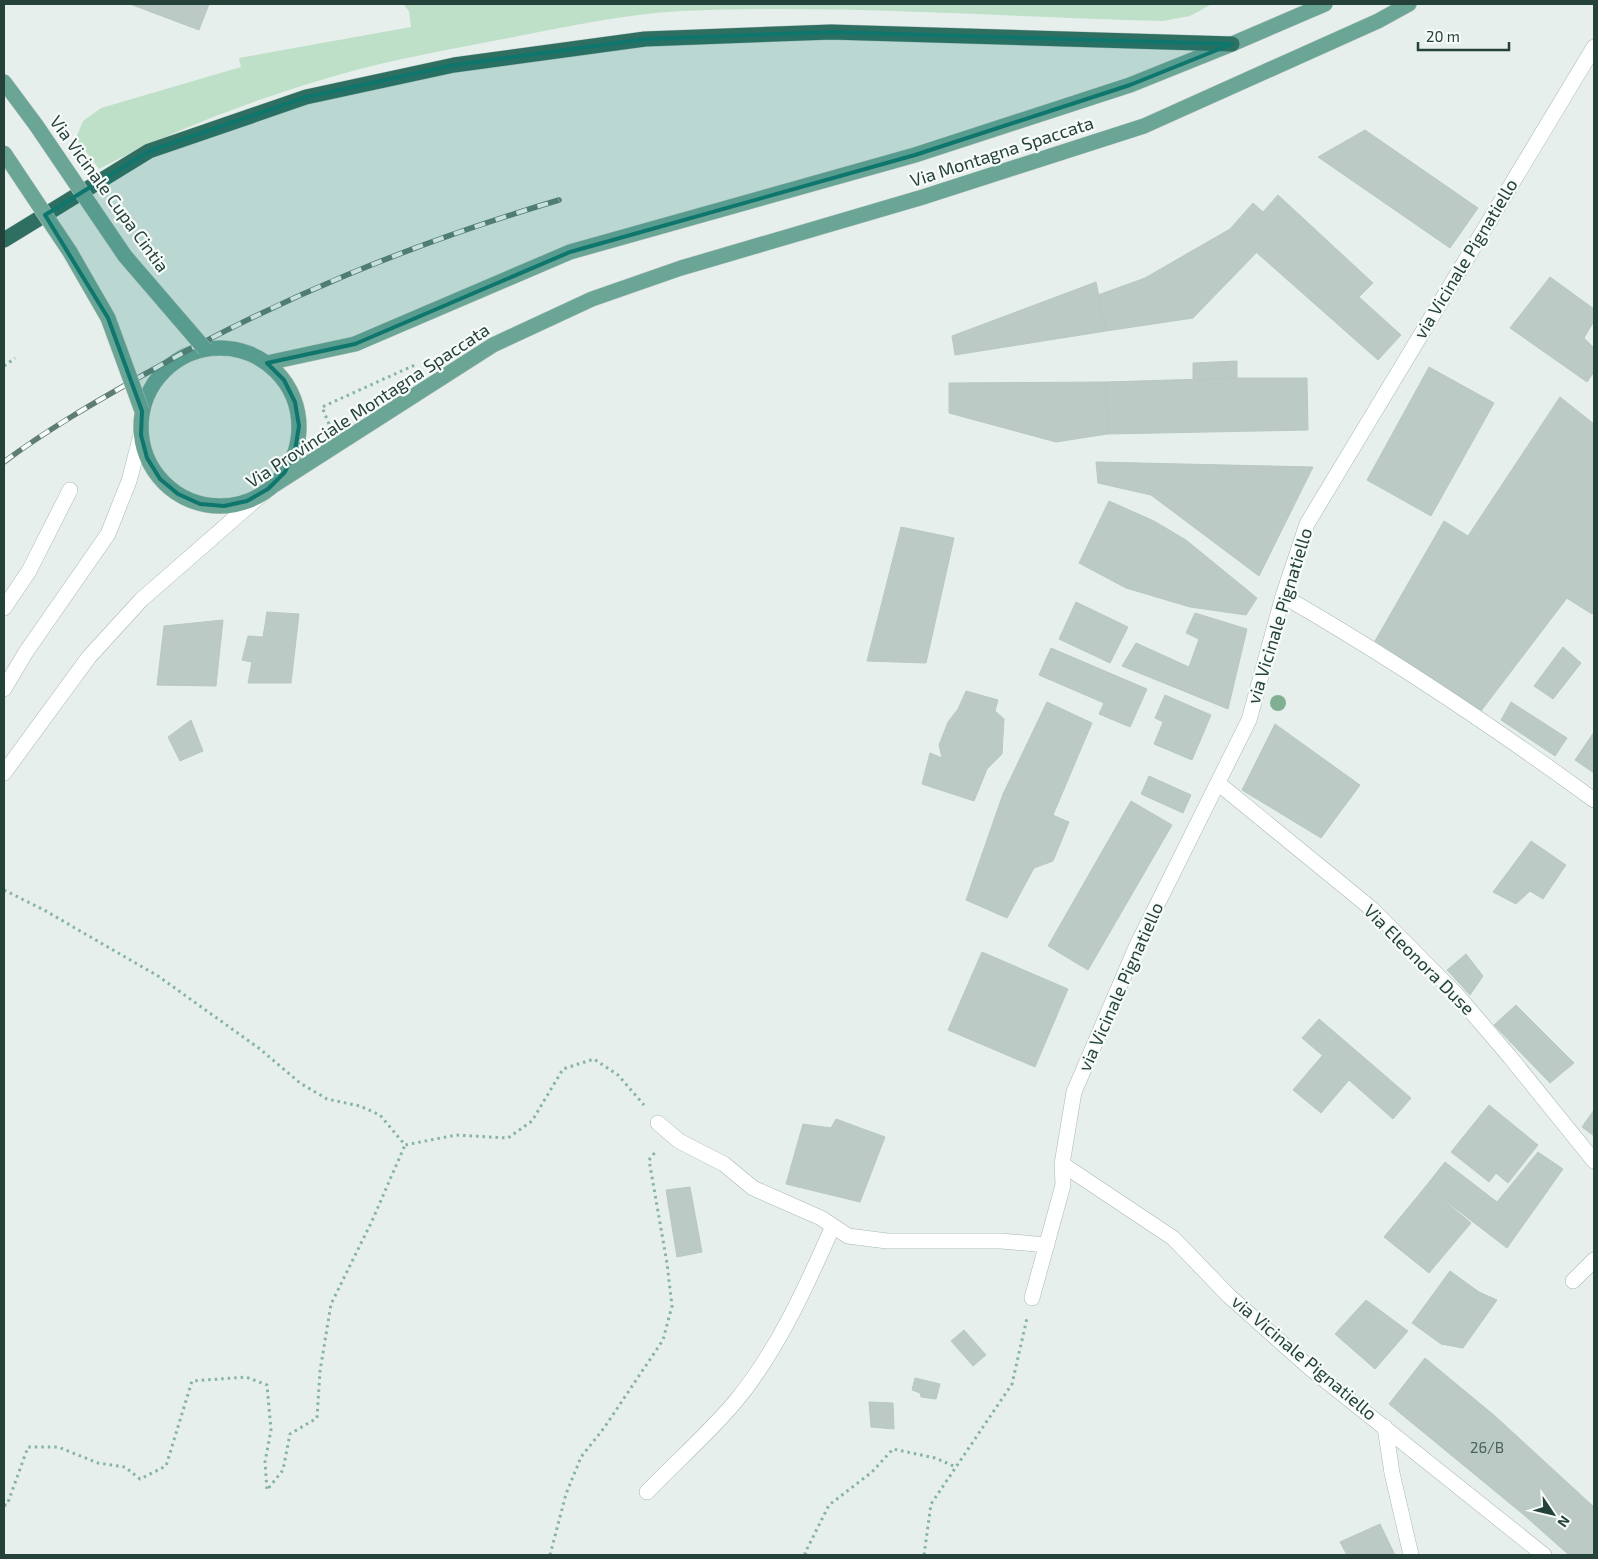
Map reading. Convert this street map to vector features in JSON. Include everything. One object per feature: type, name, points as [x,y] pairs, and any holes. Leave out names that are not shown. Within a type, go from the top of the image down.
[{"type":"highway","points":[[4,240],[149,151],[306,98],[454,65],[645,39],[831,32],[1232,44]]},
{"type":"main road","name":"Via Montagna Spaccata","points":[[267,363],[355,344],[570,252],[915,155],[1130,85],[1325,4]]},
{"type":"main road","name":"Via Montagna Spaccata","points":[[592,298],[680,268],[923,197],[1144,126],[1378,21],[1409,4]]},
{"type":"main road","name":"Via Vicinale Cupa Cintia","points":[[4,82],[36,125],[125,256],[205,349]]},
{"type":"main road","points":[[4,153],[70,252],[108,318],[142,411]]},
{"type":"main road","name":"Via Provinciale Montagna Spaccata","points":[[268,489],[493,345],[592,298]]},
{"type":"main road","points":[[227,348],[241,351],[267,363],[284,380],[295,402],[299,426],[295,450],[285,472],[268,489],[248,501],[224,506],[200,504],[178,494],[160,479],[147,458],[141,435],[142,411],[150,389],[164,371],[183,357],[205,349],[227,348]]},
{"type":"street","name":"via Vicinale Pignatiello","points":[[1032,1298],[1063,1185],[1062,1164],[1074,1092],[1137,945],[1219,784],[1249,720],[1283,596],[1307,524],[1594,47]]},
{"type":"street","points":[[4,689],[26,652],[108,534],[129,481],[141,435]]},
{"type":"street","name":"Via Provinciale Montagna Spaccata","points":[[4,772],[89,658],[142,600],[268,489]]},
{"type":"street","points":[[4,608],[29,571],[70,490]]},
{"type":"street","points":[[1283,596],[1370,646],[1462,705],[1594,800]]},
{"type":"street","name":"Via Eleonora Duse","points":[[1219,784],[1372,909],[1457,996],[1510,1057],[1594,1161]]},
{"type":"street","points":[[664,1127],[679,1141],[724,1164],[753,1188],[821,1218],[848,1236],[887,1241],[1001,1241],[1047,1245]]},
{"type":"street","name":"via Vicinale Pignatiello","points":[[1062,1164],[1173,1238],[1229,1296],[1311,1369],[1385,1426],[1544,1555]]},
{"type":"street","points":[[647,1492],[736,1402],[766,1357],[803,1292],[833,1226]]},
{"type":"street","points":[[1573,1281],[1594,1260]]},
{"type":"street","points":[[1385,1426],[1392,1473],[1411,1555]]},
{"type":"path","points":[[4,366],[15,358]]},
{"type":"path","points":[[331,428],[322,408],[420,362]]},
{"type":"path","points":[[4,890],[44,910],[158,976],[260,1049],[307,1087],[327,1099],[360,1106],[380,1115],[404,1145]]},
{"type":"path","points":[[404,1145],[456,1134],[508,1138],[532,1122],[563,1069],[594,1059],[618,1075],[664,1127],[649,1160],[667,1263],[672,1306],[663,1340],[604,1428],[581,1457],[566,1494],[550,1555]]},
{"type":"path","points":[[4,1505],[7,1505],[28,1447],[58,1447],[98,1463],[124,1467],[140,1479],[166,1466],[192,1380],[246,1377],[267,1385],[271,1430],[265,1462],[267,1490],[283,1470],[290,1434],[317,1418],[320,1371],[331,1304],[372,1221],[404,1145]]},
{"type":"path","points":[[924,1555],[931,1504],[1012,1384],[1032,1298]]},
{"type":"path","points":[[806,1555],[805,1553],[829,1505],[872,1472],[893,1449],[935,1458],[956,1467]]},
{"type":"highlighted area","points":[[831,32],[1232,44],[1130,85],[915,155],[570,252],[355,344],[267,363],[284,380],[295,402],[299,426],[295,450],[285,472],[268,489],[247,501],[224,506],[200,504],[178,494],[160,479],[147,458],[141,435],[142,411],[108,318],[45,215],[149,151],[306,97],[454,65],[645,39]]},
{"type":"green space","points":[[403,4],[1212,4],[1190,16],[1163,21],[802,9],[682,11],[638,15],[573,25],[423,55],[338,75],[276,94],[216,116],[128,154],[99,169],[76,138],[83,121],[101,108],[241,67],[239,58],[411,27],[409,11]]},
{"type":"building","points":[[130,4],[209,4],[199,30]]},
{"type":"building","points":[[1365,130],[1478,208],[1450,248],[1318,157]]},
{"type":"building","points":[[1278,195],[1373,283],[1359,297],[1401,335],[1378,360],[1230,229],[1253,203],[1263,212]]},
{"type":"building","points":[[1230,229],[1258,251],[1193,318],[1106,331],[1098,295],[1145,278]]},
{"type":"building","points":[[1550,277],[1594,309],[1594,321],[1584,338],[1594,348],[1594,372],[1587,382],[1510,328]]},
{"type":"building","points":[[1096,282],[1106,331],[955,355],[952,336]]},
{"type":"building","points":[[1237,361],[1237,378],[1193,380],[1193,363]]},
{"type":"building","points":[[1429,367],[1494,403],[1431,516],[1367,480]]},
{"type":"building","points":[[1307,378],[1308,430],[1107,434],[1106,382]]},
{"type":"building","points":[[1106,382],[1107,434],[1056,442],[949,413],[949,383]]},
{"type":"building","points":[[1560,397],[1594,424],[1594,611],[1592,614],[1468,536]]},
{"type":"building","points":[[1096,462],[1313,467],[1259,576],[1151,495],[1098,483]]},
{"type":"building","points":[[1109,501],[1154,521],[1186,540],[1257,598],[1246,615],[1190,607],[1126,588],[1079,563]]},
{"type":"building","points":[[1444,521],[1567,598],[1481,711],[1375,641]]},
{"type":"building","points":[[901,527],[954,538],[926,663],[867,661]]},
{"type":"building","points":[[1076,602],[1128,627],[1110,663],[1059,639]]},
{"type":"building","points":[[267,612],[299,614],[291,683],[248,683],[252,662],[242,660],[248,636],[263,637]]},
{"type":"building","points":[[1195,613],[1247,629],[1228,709],[1122,666],[1136,643],[1189,667],[1199,639],[1186,633]]},
{"type":"building","points":[[223,620],[216,686],[157,685],[164,626]]},
{"type":"building","points":[[1563,647],[1581,663],[1553,699],[1534,686]]},
{"type":"building","points":[[1051,648],[1147,689],[1130,727],[1099,714],[1104,703],[1039,675]]},
{"type":"building","points":[[966,691],[998,700],[995,711],[1004,719],[1002,754],[987,769],[974,801],[922,784],[930,753],[942,758],[939,745],[948,722],[958,709]]},
{"type":"building","points":[[1165,695],[1211,715],[1192,760],[1154,744],[1163,722],[1155,718]]},
{"type":"building","points":[[1047,702],[1092,723],[1053,815],[1003,794]]},
{"type":"building","points":[[1511,702],[1567,738],[1555,756],[1501,720]]},
{"type":"building","points":[[191,720],[203,751],[180,761],[168,737]]},
{"type":"building","points":[[1275,724],[1360,785],[1321,838],[1242,790]]},
{"type":"building","points":[[1594,732],[1594,773],[1575,760]]},
{"type":"building","points":[[1149,776],[1191,795],[1183,813],[1141,794]]},
{"type":"building","points":[[1003,794],[1069,822],[1053,861],[1034,868],[1007,918],[966,900]]},
{"type":"building","points":[[1131,801],[1172,825],[1088,970],[1048,946]]},
{"type":"building","points":[[1531,841],[1566,865],[1543,899],[1530,891],[1516,904],[1493,892]]},
{"type":"building","points":[[982,952],[1068,989],[1035,1067],[948,1030]]},
{"type":"building","points":[[1466,954],[1483,976],[1470,995],[1447,970]]},
{"type":"building","points":[[1516,1005],[1574,1063],[1550,1083],[1494,1025]]},
{"type":"building","points":[[1319,1019],[1339,1036],[1322,1055],[1302,1038]]},
{"type":"building","points":[[1339,1036],[1411,1098],[1393,1119],[1349,1080],[1321,1113],[1293,1090]]},
{"type":"building","points":[[1489,1105],[1538,1145],[1508,1183],[1496,1173],[1489,1182],[1451,1152]]},
{"type":"building","points":[[1594,1110],[1594,1136],[1582,1127]]},
{"type":"building","points":[[836,1119],[885,1137],[860,1202],[786,1184],[803,1124],[831,1128]]},
{"type":"building","points":[[1538,1152],[1563,1169],[1507,1248],[1426,1186],[1445,1162],[1497,1202]]},
{"type":"building","points":[[1426,1186],[1471,1223],[1429,1273],[1384,1237]]},
{"type":"building","points":[[690,1187],[702,1252],[677,1257],[666,1190]]},
{"type":"building","points":[[1450,1271],[1479,1292],[1441,1344],[1412,1323]]},
{"type":"building","points":[[1479,1292],[1497,1300],[1463,1348],[1441,1344]]},
{"type":"building","points":[[1366,1300],[1408,1331],[1375,1369],[1335,1334]]},
{"type":"building","points":[[964,1330],[986,1355],[973,1366],[951,1341]]},
{"type":"building","points":[[1425,1358],[1495,1416],[1594,1507],[1594,1555],[1569,1555],[1524,1515],[1389,1404]]},
{"type":"building","points":[[915,1378],[940,1384],[936,1399],[921,1397],[920,1393],[912,1390]]},
{"type":"building","points":[[869,1402],[893,1403],[894,1429],[871,1427]]},
{"type":"building","points":[[1380,1524],[1395,1555],[1347,1555],[1340,1542]]},
{"type":"railway","points":[[4,462],[91,405],[245,321],[296,297],[398,254],[559,200]]}]
